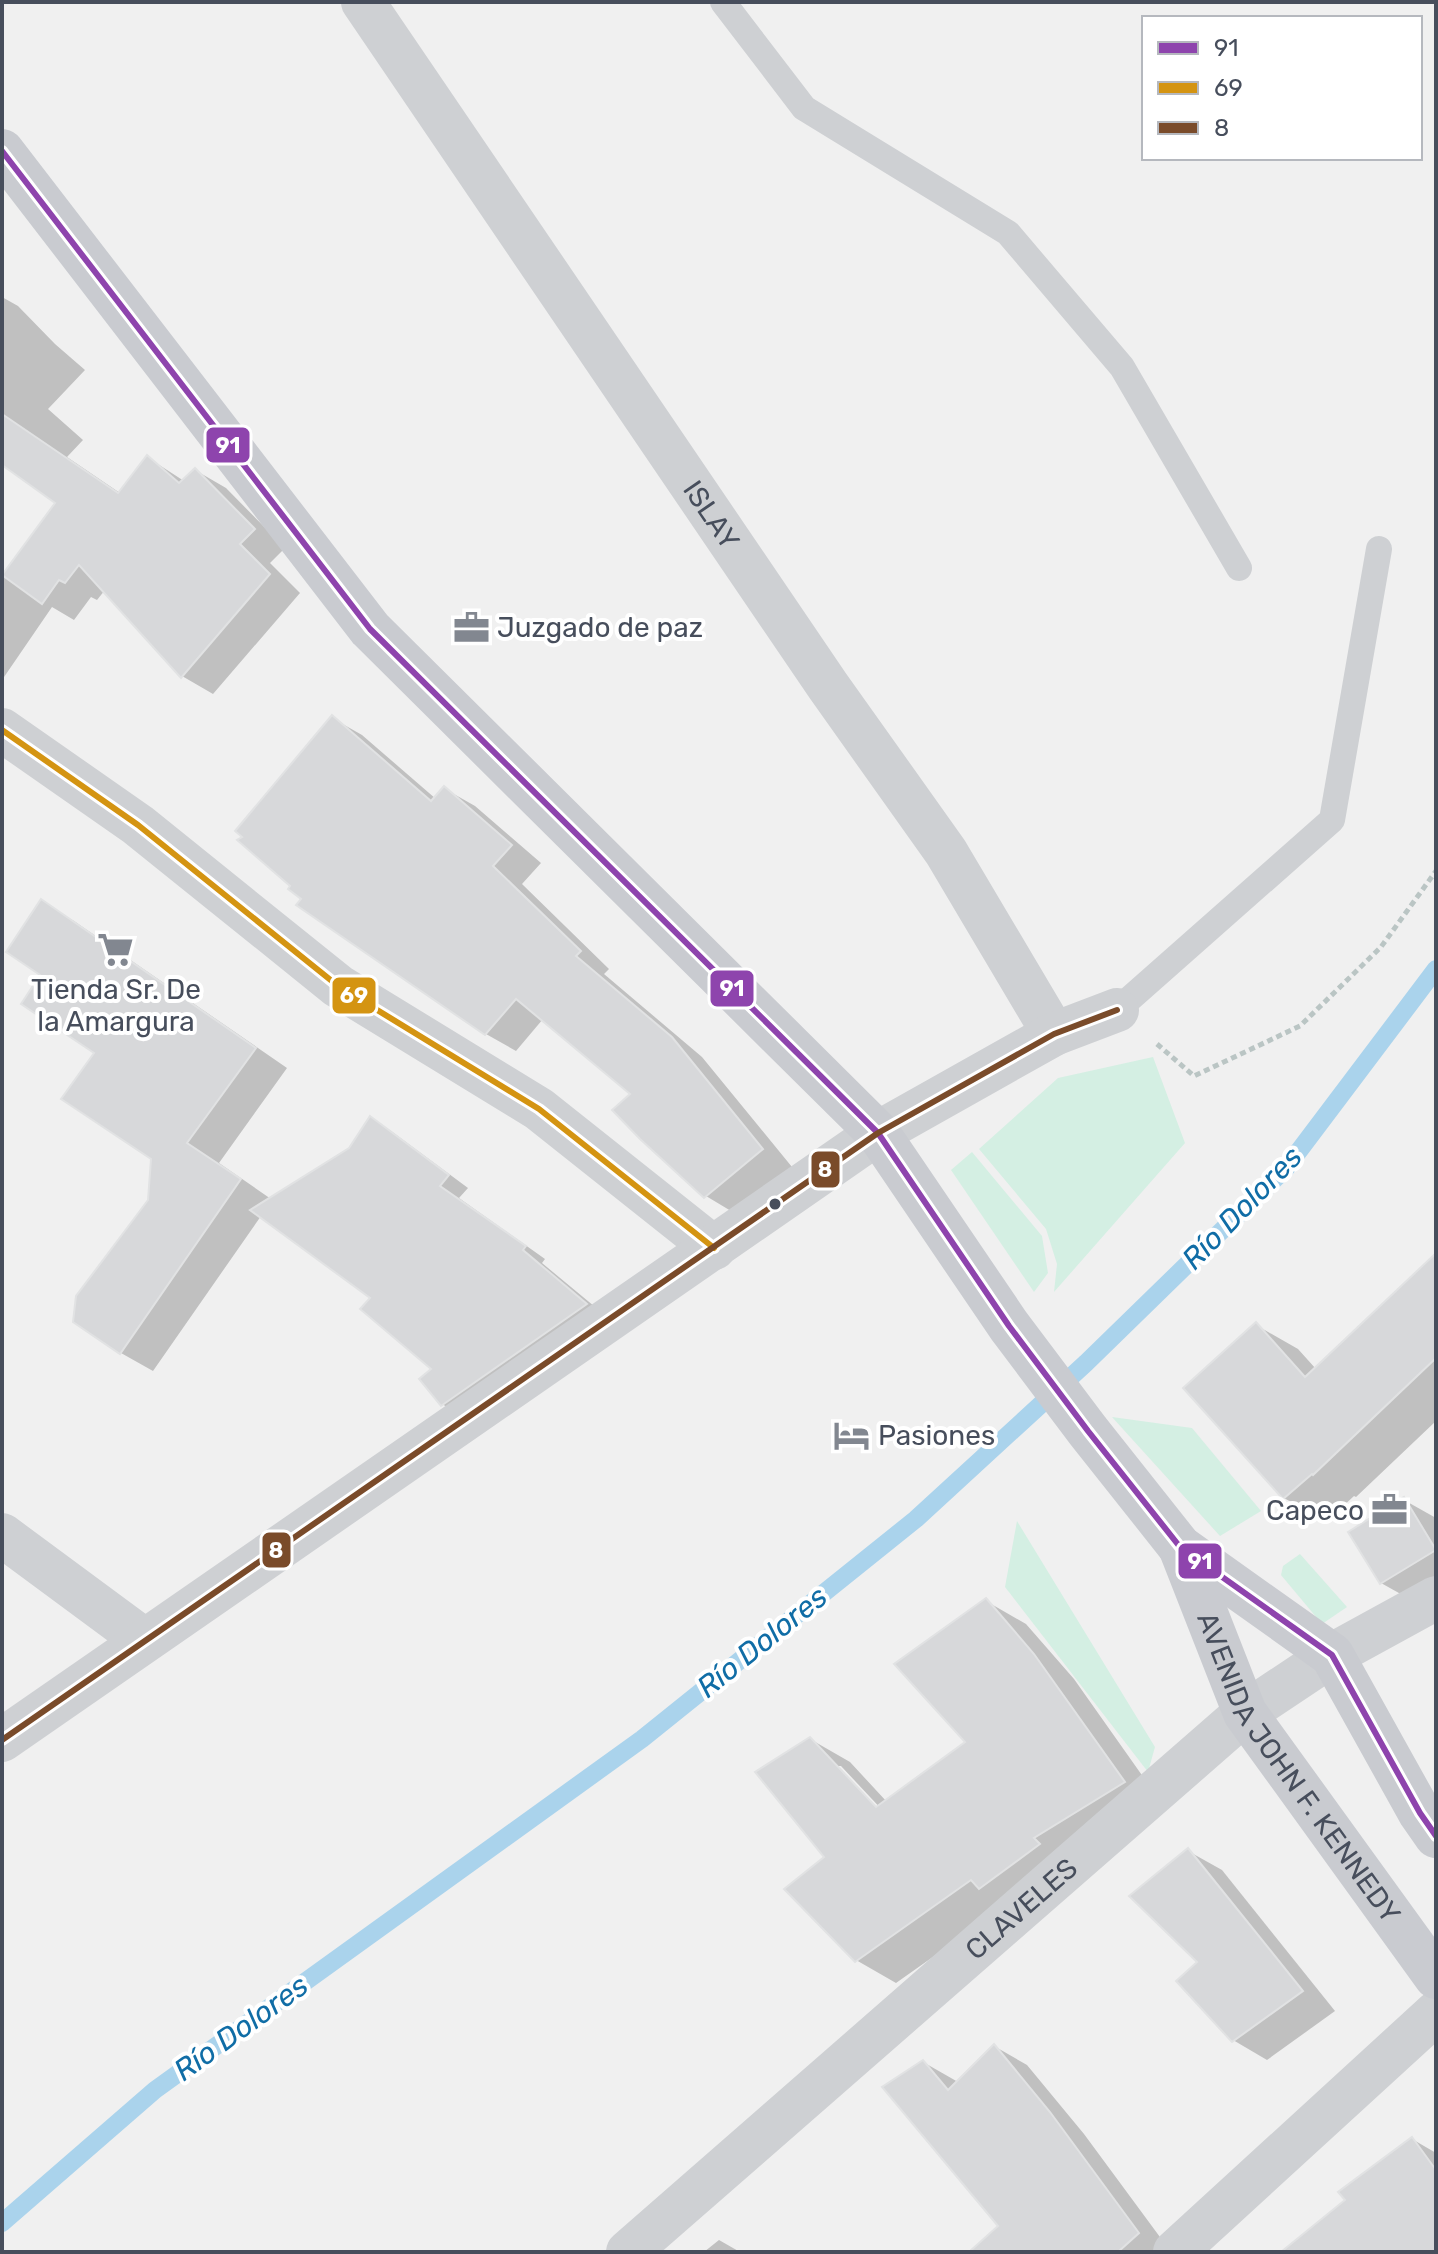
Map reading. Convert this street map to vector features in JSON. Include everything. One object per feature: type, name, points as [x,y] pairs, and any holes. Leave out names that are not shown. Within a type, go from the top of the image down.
[{"type":"main road","name":"AVENIDA JOHN F. KENNEDY","points":[[2,151],[370,629],[878,1133],[1009,1326],[1180,1547],[1332,1655],[1420,1813],[1436,1836]]},
{"type":"main road","name":"AVENIDA JOHN F. KENNEDY","points":[[1180,1547],[1245,1713],[1436,1977]]},
{"type":"street","name":"ISLAY","points":[[363,2],[819,673],[946,852],[1054,1034]]},
{"type":"street","points":[[2,730],[138,825],[338,986],[539,1109],[714,1248]]},
{"type":"street","points":[[2,1740],[878,1133],[1054,1034],[1117,1010]]},
{"type":"street","points":[[2,1535],[144,1640]]},
{"type":"street","name":"CLAVELES","points":[[628,2252],[1245,1713],[1332,1655],[1436,1598]]},
{"type":"street","points":[[1175,2252],[1436,2013]]},
{"type":"lane","points":[[723,2],[804,108],[1008,233],[1122,367],[1239,568]]},
{"type":"lane","points":[[1117,1010],[1332,820],[1379,549]]},
{"type":"path","points":[[1117,1010],[1194,1076],[1300,1026],[1381,947],[1436,871]]},
{"type":"green space","points":[[1153,1057],[1185,1143],[1054,1292],[1057,1264],[1046,1229],[979,1149],[1058,1078]]},
{"type":"green space","points":[[972,1152],[1042,1236],[1048,1273],[1034,1292],[951,1170]]},
{"type":"green space","points":[[1112,1417],[1192,1428],[1261,1511],[1220,1536]]},
{"type":"green space","points":[[1017,1521],[1155,1747],[1148,1772],[1005,1587]]},
{"type":"green space","points":[[1300,1554],[1347,1607],[1322,1624],[1281,1575],[1283,1566]]},
{"type":"building","points":[[2,414],[118,493],[147,455],[179,483],[195,468],[255,529],[240,544],[270,574],[181,678],[79,565],[65,583],[59,580],[42,604],[2,575],[55,503],[2,465]]},
{"type":"building","points":[[332,715],[431,801],[444,786],[512,845],[493,866],[581,951],[576,956],[672,1037],[763,1149],[704,1198],[612,1110],[630,1094],[516,999],[485,1035],[296,905],[301,899],[237,840],[242,837],[235,831]]},
{"type":"building","points":[[41,899],[256,1048],[187,1143],[241,1179],[120,1354],[73,1322],[76,1296],[148,1200],[151,1159],[61,1099],[94,1053],[21,1004],[40,975],[6,952]]},
{"type":"building","points":[[370,1116],[449,1175],[440,1186],[526,1246],[523,1250],[587,1304],[441,1406],[419,1379],[431,1369],[360,1309],[370,1298],[250,1210],[349,1148]]},
{"type":"building","points":[[1436,1253],[1436,1358],[1313,1475],[1283,1499],[1183,1388],[1256,1322],[1305,1377]]},
{"type":"building","points":[[1404,1497],[1436,1550],[1380,1584],[1348,1532]]},
{"type":"building","points":[[986,1598],[1034,1654],[1125,1782],[1034,1838],[1040,1844],[979,1889],[971,1880],[855,1962],[784,1889],[824,1857],[755,1772],[810,1737],[876,1807],[965,1742],[894,1664]]},
{"type":"building","points":[[1188,1848],[1303,1991],[1232,2042],[1176,1981],[1197,1962],[1129,1896]]},
{"type":"building","points":[[994,2044],[1050,2112],[1139,2233],[1118,2252],[969,2252],[998,2226],[882,2087],[923,2060],[948,2090]]},
{"type":"building","points":[[1412,2137],[1436,2170],[1436,2252],[1281,2252],[1345,2200],[1338,2192]]},
{"type":"waterway","name":"Río Dolores","points":[[2,2223],[155,2090],[642,1739],[916,1519],[1086,1363],[1286,1168],[1436,969]]},
{"type":"transit line","name":"91","points":[[2,151],[370,629],[878,1133],[1009,1326],[1180,1547],[1332,1655],[1420,1813],[1436,1836]]},
{"type":"transit line","name":"69","points":[[2,730],[138,825],[338,986],[539,1109],[714,1248]]},
{"type":"transit line","name":"8","points":[[2,1740],[878,1133],[1054,1034],[1117,1010]]},
{"type":"place","name":"Juzgado de paz","points":[[471,627]]},
{"type":"place","name":"Tienda Sr. De la Amargura","points":[[116,949]]},
{"type":"place","name":"Pasiones","points":[[852,1435]]},
{"type":"place","name":"Capeco","points":[[1390,1510]]}]
